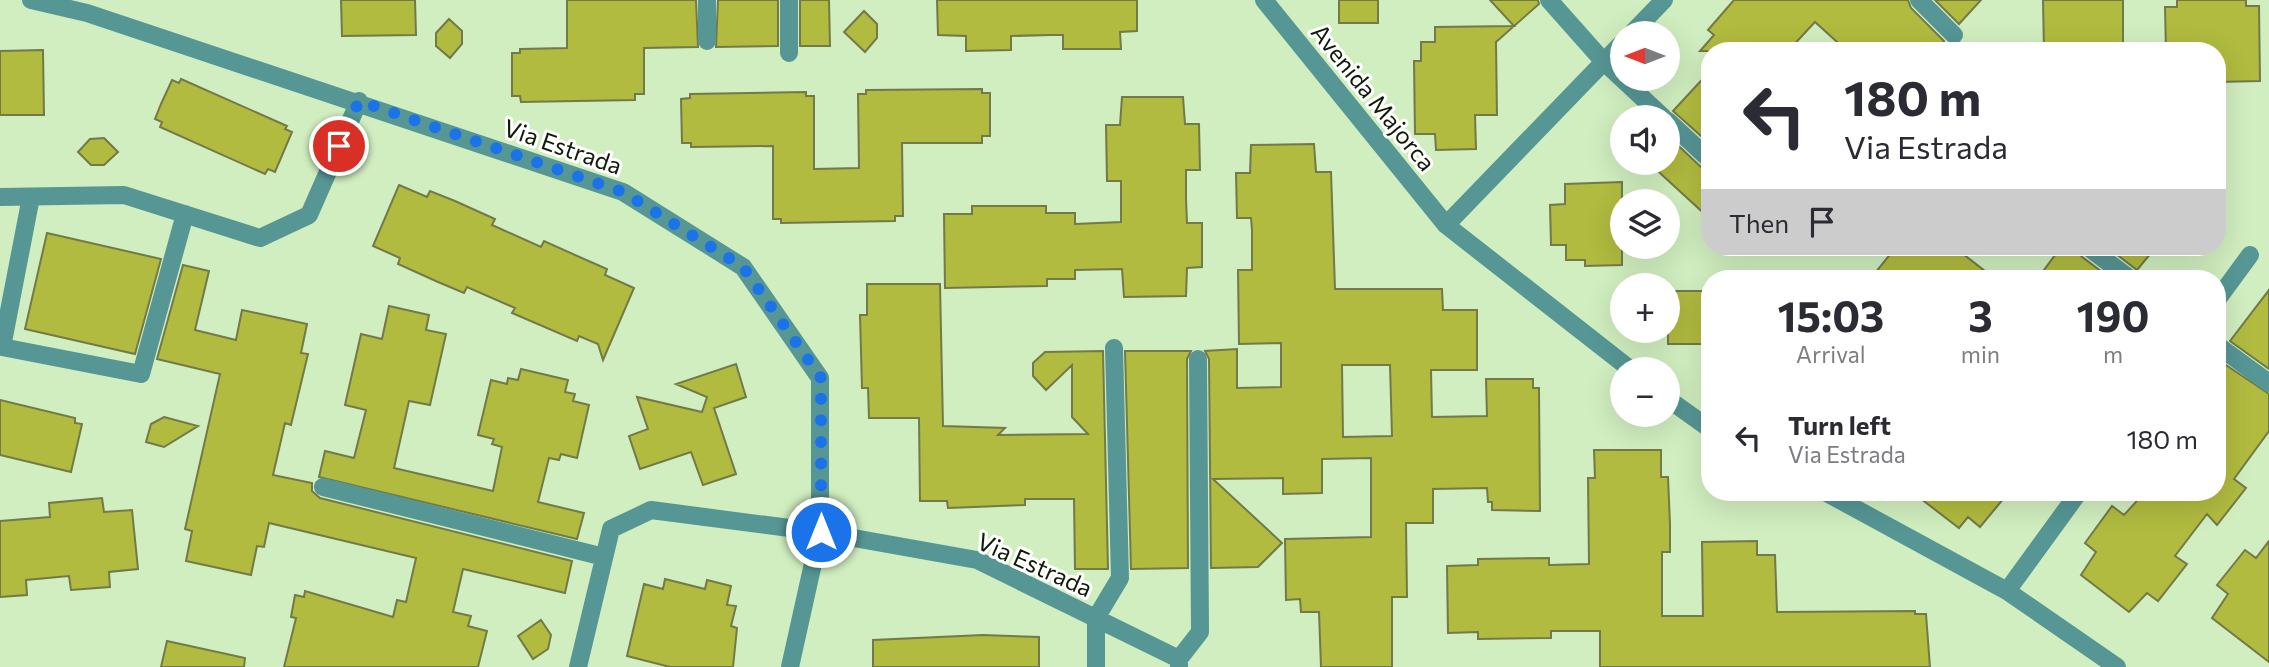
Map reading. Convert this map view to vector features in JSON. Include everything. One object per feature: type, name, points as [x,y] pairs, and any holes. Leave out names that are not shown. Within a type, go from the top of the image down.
[{"type":"street","name":"Via Estrada","points":[[32,0],[87,13],[359,101],[623,192],[743,267],[821,378],[821,532],[790,667]]},
{"type":"street","points":[[707,0],[707,41]]},
{"type":"street","points":[[789,0],[789,53]]},
{"type":"street","name":"Avenida Majorca","points":[[1264,0],[1446,225],[1615,357]]},
{"type":"street","points":[[1549,0],[1604,62],[1651,105]]},
{"type":"street","points":[[1644,21],[1664,0]]},
{"type":"street","points":[[1919,0],[1954,35]]},
{"type":"street","points":[[1446,225],[1610,56]]},
{"type":"street","points":[[0,197],[124,195],[260,238],[309,215],[359,101]]},
{"type":"street","points":[[1680,132],[1701,152]]},
{"type":"street","points":[[31,197],[8,282],[2,347],[141,374],[185,214]]},
{"type":"street","points":[[2226,288],[2250,255]]},
{"type":"street","points":[[2100,256],[2118,270]]},
{"type":"street","points":[[1096,667],[1096,618],[1120,578],[1114,348]]},
{"type":"street","points":[[2226,352],[2269,383]]},
{"type":"street","points":[[1179,663],[1200,632],[1198,359]]},
{"type":"street","points":[[1680,408],[1701,423]]},
{"type":"street","points":[[323,487],[604,557]]},
{"type":"street","points":[[1841,501],[2007,592],[2117,667]]},
{"type":"street","points":[[2007,592],[2073,501]]},
{"type":"street","name":"Via Estrada","points":[[578,667],[611,529],[651,510],[821,532],[977,560],[1096,618],[1179,663]]},
{"type":"building","points":[[341,0],[415,0],[416,35],[342,36]]},
{"type":"building","points":[[567,0],[696,0],[698,47],[644,48],[644,94],[635,94],[635,100],[521,102],[520,96],[512,96],[512,53],[520,53],[520,49],[567,48]]},
{"type":"building","points":[[718,0],[778,0],[778,46],[716,47]]},
{"type":"building","points":[[800,0],[829,0],[830,46],[800,46]]},
{"type":"building","points":[[937,0],[1137,0],[1137,31],[1120,32],[1121,49],[1063,49],[1063,35],[1051,35],[1011,36],[1011,50],[966,51],[966,36],[938,35]]},
{"type":"building","points":[[1339,0],[1378,0],[1378,23],[1339,23]]},
{"type":"building","points":[[1490,0],[1538,0],[1539,4],[1496,42],[1497,115],[1475,115],[1476,149],[1436,150],[1435,134],[1415,134],[1414,61],[1421,61],[1421,42],[1435,42],[1435,27],[1514,26]]},
{"type":"building","points":[[1734,0],[1908,0],[1911,8],[1944,41],[1837,42],[1815,22],[1796,42],[1708,42],[1714,35],[1708,30]]},
{"type":"building","points":[[1935,0],[1981,0],[1959,24]]},
{"type":"building","points":[[2043,0],[2123,0],[2123,42],[2044,42]]},
{"type":"building","points":[[2177,0],[2246,0],[2246,6],[2259,6],[2260,81],[2226,82],[2226,42],[2166,42],[2165,7],[2177,7]]},
{"type":"building","points":[[864,11],[877,24],[877,38],[865,52],[844,32]]},
{"type":"building","points":[[449,19],[462,31],[462,44],[450,58],[436,46],[436,33]]},
{"type":"building","points":[[43,50],[44,115],[0,115],[0,51]]},
{"type":"building","points":[[181,79],[287,126],[285,129],[292,132],[275,172],[268,169],[265,174],[160,127],[162,122],[155,119],[161,104],[172,80],[179,83]]},
{"type":"building","points":[[1701,81],[1701,136],[1680,117],[1679,105]]},
{"type":"building","points":[[982,89],[982,93],[990,93],[990,136],[982,136],[982,143],[902,143],[903,216],[895,216],[895,221],[781,223],[781,219],[773,219],[773,146],[691,147],[691,143],[682,143],[681,99],[690,98],[690,94],[806,92],[806,96],[814,96],[814,169],[859,168],[858,94],[866,94],[866,90]]},
{"type":"building","points":[[1122,97],[1183,97],[1185,124],[1199,124],[1200,170],[1186,170],[1186,198],[1187,223],[1202,223],[1202,267],[1187,268],[1186,296],[1124,297],[1122,269],[1075,270],[1075,279],[1047,279],[1047,286],[945,288],[944,214],[972,214],[972,206],[1046,206],[1046,213],[1075,213],[1075,224],[1121,222],[1121,181],[1107,181],[1106,125],[1120,125]]},
{"type":"building","points":[[104,138],[118,152],[104,165],[91,165],[78,152],[90,139]]},
{"type":"building","points":[[1314,144],[1316,172],[1331,172],[1335,289],[1442,289],[1443,310],[1477,310],[1477,370],[1431,370],[1432,417],[1487,416],[1486,379],[1533,379],[1533,388],[1539,388],[1540,511],[1492,510],[1492,502],[1488,502],[1487,488],[1433,489],[1433,523],[1406,523],[1407,597],[1392,597],[1392,667],[1321,667],[1319,612],[1301,612],[1300,599],[1286,600],[1285,539],[1371,537],[1371,458],[1322,459],[1322,493],[1283,494],[1283,478],[1213,479],[1282,543],[1258,567],[1211,568],[1209,359],[1205,351],[1237,349],[1237,388],[1281,387],[1281,343],[1239,344],[1238,270],[1252,270],[1252,230],[1251,218],[1237,218],[1236,173],[1250,173],[1251,145]],"holes":[[[1342,365],[1390,365],[1392,436],[1343,437]]]},
{"type":"building","points":[[1680,147],[1701,167],[1701,211],[1662,175],[1680,175]]},
{"type":"building","points":[[1622,182],[1622,189],[1610,189],[1610,259],[1622,259],[1622,265],[1585,266],[1585,260],[1566,260],[1566,245],[1551,245],[1550,205],[1565,204],[1565,184]]},
{"type":"building","points":[[399,185],[427,197],[430,191],[455,201],[495,219],[492,225],[541,247],[544,241],[607,269],[605,275],[634,288],[603,360],[598,344],[579,336],[577,341],[512,313],[515,308],[467,287],[464,293],[438,282],[398,264],[400,258],[373,246]]},
{"type":"building","points":[[47,233],[161,259],[135,354],[25,329]]},
{"type":"building","points":[[1889,256],[1966,256],[1984,270],[1877,270]]},
{"type":"building","points":[[2054,256],[2081,256],[2099,270],[2044,270]]},
{"type":"building","points":[[2119,256],[2149,256],[2137,270]]},
{"type":"building","points":[[183,265],[209,271],[195,330],[236,340],[242,310],[307,324],[301,353],[308,354],[291,425],[285,423],[273,475],[312,483],[312,491],[320,498],[572,561],[565,593],[463,569],[453,612],[471,616],[468,626],[487,631],[478,667],[284,667],[296,618],[291,617],[295,595],[304,597],[305,591],[393,617],[397,600],[406,602],[416,558],[269,523],[264,547],[257,546],[251,575],[186,561],[192,531],[185,529],[220,374],[157,359]]},
{"type":"building","points":[[867,284],[940,284],[943,426],[1005,428],[998,435],[1088,434],[1072,417],[1072,365],[1046,390],[1033,376],[1033,363],[1045,352],[1103,351],[1108,569],[1075,569],[1074,499],[1025,499],[1025,505],[948,508],[947,501],[920,501],[919,418],[869,418],[868,388],[862,388],[860,315],[867,315]]},
{"type":"building","points":[[2269,290],[2269,369],[2230,341]]},
{"type":"building","points":[[1680,291],[1701,291],[1701,344],[1668,344],[1680,343]]},
{"type":"building","points":[[389,306],[429,315],[426,330],[446,334],[430,405],[409,401],[394,468],[493,491],[502,447],[492,444],[494,439],[478,435],[491,380],[507,384],[508,378],[518,380],[521,369],[568,380],[565,392],[575,394],[573,401],[589,405],[577,458],[561,454],[559,460],[549,458],[538,502],[584,513],[577,539],[319,477],[325,451],[354,458],[366,410],[345,405],[361,334],[382,339]]},
{"type":"building","points":[[1125,351],[1191,351],[1187,359],[1188,568],[1131,569]]},
{"type":"building","points":[[736,364],[746,397],[714,408],[736,474],[703,485],[691,452],[640,469],[629,436],[648,429],[637,397],[702,412],[707,397],[676,384]]},
{"type":"building","points":[[2226,365],[2269,394],[2269,431],[2234,479],[2246,488],[2217,525],[2207,514],[2175,556],[2187,564],[2158,601],[2147,593],[2129,612],[2081,575],[2096,552],[2085,543],[2112,506],[2124,515],[2137,501],[2226,501]]},
{"type":"building","points":[[0,400],[75,418],[75,423],[82,424],[71,472],[0,455]]},
{"type":"building","points":[[164,417],[198,426],[164,447],[146,442],[151,424]]},
{"type":"building","points":[[1594,450],[1661,450],[1661,477],[1668,477],[1670,524],[1670,552],[1662,552],[1662,616],[1703,616],[1702,542],[1757,541],[1757,555],[1775,555],[1777,612],[1915,611],[1915,614],[1926,614],[1930,667],[1600,667],[1600,631],[1551,631],[1551,638],[1478,639],[1478,632],[1448,633],[1447,566],[1478,565],[1478,559],[1549,558],[1549,565],[1589,564],[1588,478],[1595,478]]},
{"type":"building","points":[[102,498],[104,512],[132,510],[138,569],[109,572],[110,587],[71,590],[69,576],[26,580],[27,595],[0,597],[0,521],[50,517],[49,503]]},
{"type":"building","points":[[1924,501],[2002,501],[1980,527],[1968,517],[1959,528]]},
{"type":"building","points":[[2269,541],[2269,662],[2212,618],[2228,594],[2217,585],[2245,550],[2256,558]]},
{"type":"building","points":[[665,579],[705,589],[707,580],[731,586],[727,605],[736,606],[731,626],[737,628],[733,667],[670,667],[627,656],[644,584],[663,589]]},
{"type":"building","points":[[541,620],[551,635],[548,649],[533,659],[518,636]]},
{"type":"building","points":[[983,635],[1039,637],[1039,667],[873,667],[873,640]]},
{"type":"building","points":[[167,641],[245,658],[244,667],[161,667]]},
{"type":"route","points":[[339,146],[359,101],[623,192],[743,267],[821,378],[821,532]]}]
